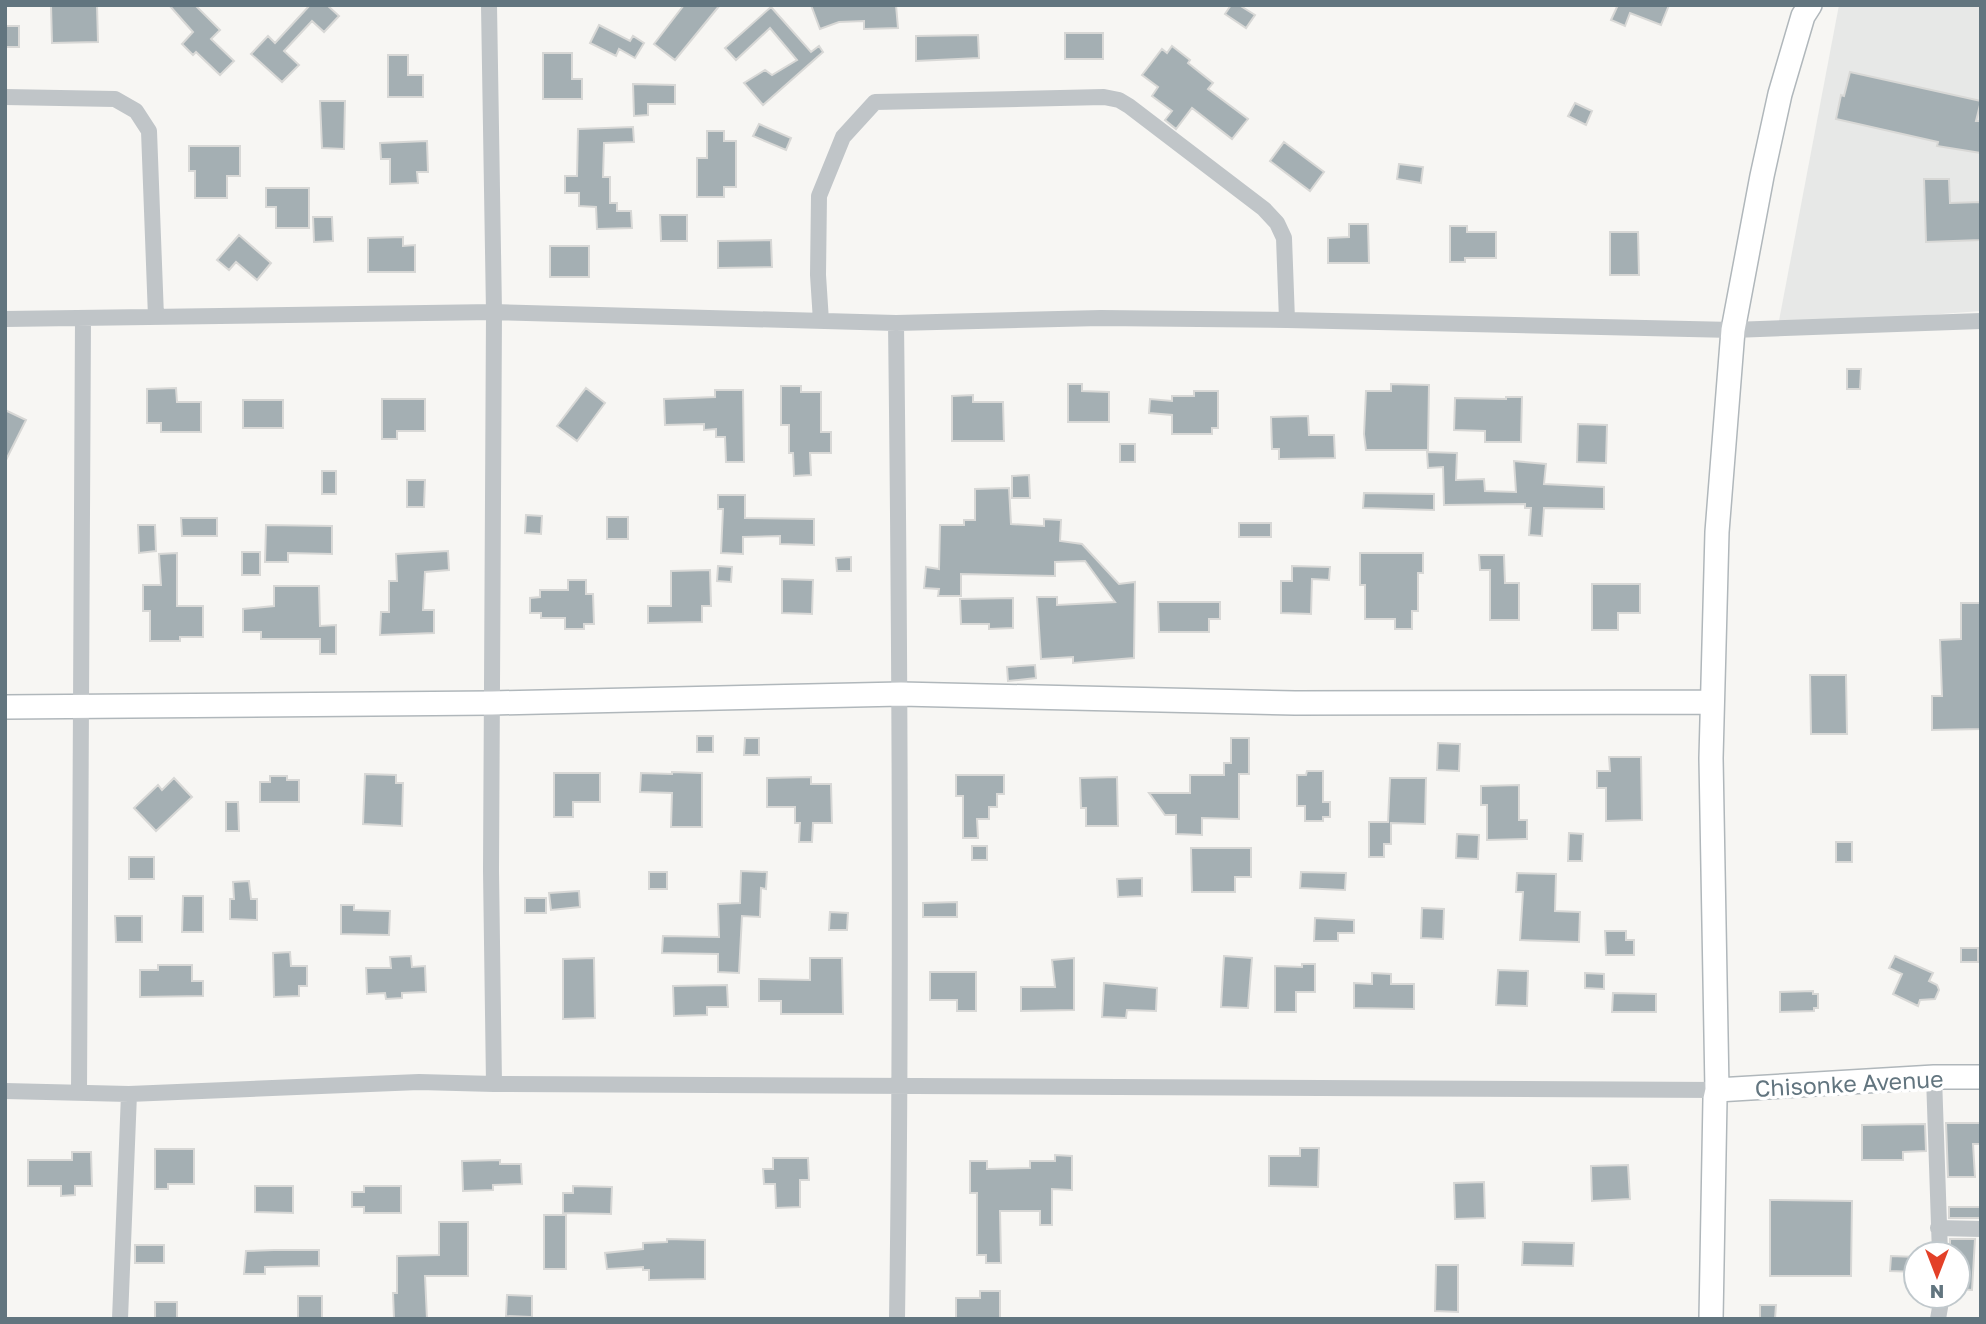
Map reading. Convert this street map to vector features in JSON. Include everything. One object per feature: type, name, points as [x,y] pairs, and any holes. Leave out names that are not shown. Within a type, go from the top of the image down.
[{"type":"street","points":[[489,5],[494,312],[491,871],[494,1084]]},
{"type":"street","points":[[1711,1319],[1717,1090],[1712,702],[1717,532],[1733,330],[1780,94],[1803,16],[1810,5]]},
{"type":"street","points":[[5,97],[115,99],[136,111],[149,131],[156,317]]},
{"type":"street","points":[[821,321],[818,275],[819,195],[843,136],[875,102],[1104,97],[1119,100],[1129,106],[1264,209],[1277,223],[1284,238],[1287,320]]},
{"type":"street","points":[[5,318],[494,312],[896,323],[1101,318],[1733,330],[1981,321]]},
{"type":"street","points":[[79,1093],[83,319]]},
{"type":"street","points":[[896,323],[901,694],[897,1319]]},
{"type":"street","points":[[5,707],[492,704],[901,694],[1296,703],[1712,702]]},
{"type":"street","points":[[1934,1077],[1939,1240]]},
{"type":"street","name":"Chisonke Avenue","points":[[1717,1090],[1934,1077],[1981,1077]]},
{"type":"street","points":[[5,1091],[129,1094],[419,1082],[1717,1090]]},
{"type":"street","points":[[120,1319],[129,1094]]},
{"type":"street","points":[[1938,1228],[1981,1229]]},
{"type":"shaded area","points":[[1839,5],[1981,5],[1981,311],[1778,326]]},
{"type":"building","points":[[51,5],[97,5],[98,42],[52,43]]},
{"type":"building","points":[[169,5],[195,5],[220,30],[211,39],[234,61],[220,75],[196,52],[193,55],[182,44],[193,32]]},
{"type":"building","points":[[310,5],[327,5],[339,16],[324,32],[312,21],[284,51],[299,65],[282,82],[251,54],[268,36],[275,43]]},
{"type":"building","points":[[684,5],[720,5],[675,60],[654,44]]},
{"type":"building","points":[[811,5],[896,5],[898,28],[864,29],[864,21],[839,22],[820,29]]},
{"type":"building","points":[[1231,5],[1239,5],[1255,15],[1246,28],[1225,14]]},
{"type":"building","points":[[1613,5],[1669,5],[1661,25],[1630,13],[1625,26],[1611,20],[1617,7]]},
{"type":"building","points":[[771,7],[811,52],[819,46],[823,52],[763,105],[744,83],[765,70],[772,75],[797,60],[770,28],[736,60],[725,48]]},
{"type":"building","points":[[599,25],[630,41],[633,36],[644,43],[635,58],[619,49],[616,56],[590,43]]},
{"type":"building","points":[[5,26],[19,26],[19,47],[5,47]]},
{"type":"building","points":[[1065,33],[1103,33],[1103,59],[1065,59]]},
{"type":"building","points":[[978,35],[979,58],[916,61],[916,36]]},
{"type":"building","points":[[1172,46],[1213,83],[1208,89],[1248,119],[1232,139],[1192,108],[1176,129],[1165,120],[1172,111],[1152,96],[1158,87],[1142,75],[1162,49],[1167,53]]},
{"type":"building","points":[[543,53],[572,53],[572,79],[582,79],[582,99],[543,99]]},
{"type":"building","points":[[388,55],[408,55],[408,75],[423,75],[423,97],[388,97]]},
{"type":"building","points":[[1850,72],[1981,101],[1976,121],[1981,121],[1981,153],[1937,146],[1938,142],[1836,119]]},
{"type":"building","points":[[633,84],[675,85],[675,104],[648,104],[648,115],[634,116]]},
{"type":"building","points":[[320,101],[345,101],[344,149],[322,148]]},
{"type":"building","points":[[1575,103],[1592,111],[1586,125],[1568,116]]},
{"type":"building","points":[[759,124],[791,138],[786,150],[753,136]]},
{"type":"building","points":[[633,127],[634,142],[604,143],[603,177],[610,177],[610,203],[617,203],[617,211],[631,211],[632,228],[597,229],[596,207],[579,206],[579,193],[565,193],[565,176],[577,176],[578,129]]},
{"type":"building","points":[[707,131],[724,131],[724,141],[736,141],[736,187],[724,187],[724,197],[697,197],[697,158],[707,158]]},
{"type":"building","points":[[427,141],[428,172],[417,172],[418,183],[390,184],[390,159],[381,159],[380,143]]},
{"type":"building","points":[[1284,142],[1324,172],[1310,191],[1270,161]]},
{"type":"building","points":[[189,146],[240,146],[240,176],[227,176],[227,198],[195,198],[195,171],[189,171]]},
{"type":"building","points":[[1399,164],[1423,167],[1421,183],[1397,179]]},
{"type":"building","points":[[1924,179],[1949,179],[1950,203],[1981,202],[1981,240],[1926,242]]},
{"type":"building","points":[[266,188],[309,188],[309,228],[276,228],[276,207],[266,207]]},
{"type":"building","points":[[660,215],[687,215],[687,241],[661,241]]},
{"type":"building","points":[[313,217],[332,217],[333,241],[314,242]]},
{"type":"building","points":[[1349,224],[1368,224],[1369,263],[1328,263],[1328,238],[1349,237]]},
{"type":"building","points":[[1450,226],[1467,226],[1467,232],[1496,232],[1496,258],[1465,258],[1465,262],[1450,262]]},
{"type":"building","points":[[1610,232],[1638,232],[1639,275],[1610,275]]},
{"type":"building","points":[[239,235],[271,263],[257,280],[236,262],[229,270],[217,260]]},
{"type":"building","points":[[403,237],[403,246],[415,245],[415,272],[368,272],[368,238]]},
{"type":"building","points":[[771,240],[772,267],[718,268],[718,241]]},
{"type":"building","points":[[550,246],[589,246],[589,277],[550,277]]},
{"type":"building","points":[[1847,369],[1861,369],[1860,389],[1847,389]]},
{"type":"building","points":[[1068,384],[1082,384],[1082,391],[1109,392],[1109,422],[1068,422]]},
{"type":"building","points":[[1391,384],[1429,385],[1428,450],[1366,450],[1366,391],[1391,391]]},
{"type":"building","points":[[781,386],[801,386],[801,392],[821,392],[821,432],[831,432],[831,453],[810,453],[811,475],[794,476],[793,453],[789,453],[789,425],[781,425]]},
{"type":"building","points":[[176,388],[177,402],[201,402],[201,432],[161,432],[161,423],[147,423],[147,389]]},
{"type":"building","points":[[586,388],[605,403],[577,441],[557,426]]},
{"type":"building","points":[[715,390],[743,390],[744,462],[726,462],[725,437],[716,437],[716,429],[704,430],[704,424],[665,425],[664,399],[715,397]]},
{"type":"building","points":[[1194,391],[1218,391],[1218,428],[1212,428],[1212,434],[1172,434],[1172,415],[1149,413],[1150,399],[1172,401],[1172,396],[1194,396]]},
{"type":"building","points":[[973,395],[973,402],[1003,402],[1004,441],[952,441],[952,396]]},
{"type":"building","points":[[1522,397],[1521,442],[1485,442],[1485,431],[1454,430],[1455,398]]},
{"type":"building","points":[[382,399],[425,399],[425,431],[397,431],[397,439],[382,439]]},
{"type":"building","points":[[243,400],[283,400],[283,428],[243,428]]},
{"type":"building","points":[[5,410],[26,420],[5,462]]},
{"type":"building","points":[[1308,416],[1309,435],[1334,435],[1335,458],[1279,459],[1279,449],[1272,449],[1271,417]]},
{"type":"building","points":[[1578,424],[1607,425],[1606,463],[1577,462]]},
{"type":"building","points":[[1120,444],[1135,444],[1135,462],[1120,462]]},
{"type":"building","points":[[1427,452],[1457,453],[1456,480],[1484,479],[1485,491],[1516,492],[1514,461],[1546,464],[1544,484],[1604,487],[1604,509],[1544,508],[1542,536],[1529,535],[1531,508],[1525,508],[1525,504],[1444,505],[1443,467],[1428,468]]},
{"type":"building","points":[[322,471],[336,471],[336,494],[322,494]]},
{"type":"building","points":[[1029,475],[1030,498],[1012,498],[1012,476]]},
{"type":"building","points":[[407,480],[425,480],[424,507],[407,507]]},
{"type":"building","points":[[1009,488],[1011,524],[1044,526],[1044,519],[1061,520],[1060,541],[1082,544],[1119,584],[1135,582],[1134,658],[1073,663],[1073,657],[1041,659],[1037,597],[1057,597],[1057,605],[1115,602],[1085,561],[1055,562],[1055,576],[961,574],[961,596],[938,596],[939,589],[924,588],[926,567],[939,569],[940,525],[964,525],[964,520],[975,520],[975,489]]},
{"type":"building","points":[[1364,493],[1434,494],[1434,510],[1363,508]]},
{"type":"building","points":[[718,495],[745,495],[745,518],[814,519],[814,545],[780,544],[780,536],[743,537],[743,554],[721,553],[723,509],[718,509]]},
{"type":"building","points":[[526,515],[542,516],[541,534],[525,533]]},
{"type":"building","points":[[607,517],[628,517],[628,539],[607,539]]},
{"type":"building","points":[[181,518],[217,518],[217,536],[182,536]]},
{"type":"building","points":[[1239,523],[1271,523],[1271,537],[1239,537]]},
{"type":"building","points":[[138,525],[155,525],[156,551],[139,553]]},
{"type":"building","points":[[266,525],[332,526],[332,554],[288,553],[288,562],[265,562]]},
{"type":"building","points":[[448,551],[449,570],[425,572],[423,610],[434,610],[434,633],[380,635],[381,612],[389,612],[389,581],[397,581],[396,554]]},
{"type":"building","points":[[242,552],[260,552],[260,575],[242,575]]},
{"type":"building","points":[[177,553],[177,606],[203,606],[203,637],[180,637],[180,641],[150,641],[150,611],[143,611],[143,585],[161,585],[159,554]]},
{"type":"building","points":[[1360,553],[1423,553],[1423,573],[1418,573],[1418,611],[1412,611],[1412,629],[1395,629],[1395,619],[1365,619],[1365,585],[1360,585]]},
{"type":"building","points":[[1479,555],[1504,555],[1505,583],[1519,583],[1519,620],[1490,620],[1490,570],[1480,570]]},
{"type":"building","points":[[851,557],[851,571],[837,571],[836,558]]},
{"type":"building","points":[[718,566],[732,567],[731,582],[717,581]]},
{"type":"building","points":[[1292,566],[1330,567],[1329,580],[1312,579],[1311,614],[1281,613],[1281,581],[1292,581]]},
{"type":"building","points":[[710,570],[711,606],[702,606],[702,622],[648,623],[648,606],[671,606],[671,571]]},
{"type":"building","points":[[782,579],[813,580],[812,614],[782,613]]},
{"type":"building","points":[[568,580],[586,580],[586,594],[593,594],[594,624],[584,624],[584,629],[565,629],[565,618],[541,618],[541,613],[530,613],[530,598],[540,597],[540,590],[568,590]]},
{"type":"building","points":[[1592,584],[1640,584],[1640,613],[1618,613],[1618,630],[1592,630]]},
{"type":"building","points":[[274,586],[319,586],[320,626],[336,625],[336,654],[320,654],[320,639],[261,639],[261,632],[243,632],[243,609],[274,606]]},
{"type":"building","points":[[1013,598],[1013,628],[989,629],[989,624],[961,624],[960,599]]},
{"type":"building","points":[[1158,602],[1220,602],[1220,619],[1209,619],[1209,632],[1159,632]]},
{"type":"building","points":[[1961,603],[1981,603],[1981,729],[1932,730],[1932,696],[1942,696],[1940,640],[1961,639]]},
{"type":"building","points":[[1035,665],[1036,678],[1008,681],[1007,667]]},
{"type":"building","points":[[1810,675],[1846,675],[1847,734],[1811,734]]},
{"type":"building","points":[[697,736],[713,736],[713,752],[697,752]]},
{"type":"building","points":[[745,738],[759,738],[759,755],[744,755]]},
{"type":"building","points":[[1231,738],[1249,738],[1249,774],[1239,774],[1239,819],[1202,818],[1202,835],[1176,834],[1176,815],[1165,815],[1149,793],[1190,793],[1190,775],[1224,775],[1224,763],[1231,763]]},
{"type":"building","points":[[1438,743],[1460,744],[1459,771],[1437,770]]},
{"type":"building","points":[[1609,757],[1641,757],[1642,820],[1606,821],[1606,788],[1597,788],[1597,771],[1610,771]]},
{"type":"building","points":[[1307,771],[1323,771],[1323,802],[1330,802],[1330,817],[1323,817],[1323,821],[1305,821],[1305,806],[1297,806],[1297,775],[1306,775]]},
{"type":"building","points":[[554,773],[600,773],[600,802],[573,802],[573,817],[554,817]]},
{"type":"building","points":[[641,773],[702,773],[702,827],[671,827],[672,793],[640,792]]},
{"type":"building","points":[[365,774],[396,775],[396,783],[403,783],[402,826],[363,824]]},
{"type":"building","points":[[956,775],[1004,775],[1004,794],[997,794],[997,807],[989,807],[989,819],[977,819],[978,838],[963,838],[963,796],[956,796]]},
{"type":"building","points":[[270,776],[287,776],[287,780],[299,780],[299,802],[260,802],[260,782],[270,782]]},
{"type":"building","points":[[811,777],[811,784],[831,784],[832,823],[813,823],[812,842],[799,842],[800,823],[795,823],[795,807],[767,807],[767,778]]},
{"type":"building","points":[[1117,777],[1118,826],[1086,826],[1086,808],[1081,808],[1080,778]]},
{"type":"building","points":[[174,778],[192,797],[156,831],[134,808],[158,785],[162,790]]},
{"type":"building","points":[[1390,778],[1426,778],[1425,824],[1391,823],[1391,844],[1384,844],[1384,857],[1369,857],[1369,822],[1388,822]]},
{"type":"building","points":[[1519,785],[1519,820],[1527,820],[1527,839],[1487,840],[1487,805],[1481,805],[1481,786]]},
{"type":"building","points":[[226,802],[238,802],[239,831],[226,831]]},
{"type":"building","points":[[1569,833],[1583,834],[1582,861],[1568,861]]},
{"type":"building","points":[[1457,834],[1479,835],[1478,859],[1456,858]]},
{"type":"building","points":[[1836,842],[1852,842],[1852,862],[1836,862]]},
{"type":"building","points":[[972,846],[987,846],[987,860],[972,860]]},
{"type":"building","points":[[1191,848],[1251,848],[1251,877],[1235,877],[1235,892],[1192,892]]},
{"type":"building","points":[[129,857],[154,857],[154,879],[129,879]]},
{"type":"building","points":[[741,871],[767,872],[766,889],[761,888],[760,917],[742,916],[739,973],[718,972],[718,954],[662,953],[663,936],[719,937],[718,904],[740,903]]},
{"type":"building","points":[[649,872],[667,872],[667,889],[649,889]]},
{"type":"building","points":[[1301,872],[1346,873],[1345,890],[1300,888]]},
{"type":"building","points":[[1517,873],[1556,874],[1555,911],[1580,912],[1579,942],[1520,940],[1523,892],[1516,892]]},
{"type":"building","points":[[1142,878],[1142,896],[1118,897],[1117,879]]},
{"type":"building","points":[[249,881],[251,899],[257,899],[257,920],[230,919],[230,899],[234,899],[233,882]]},
{"type":"building","points":[[579,891],[580,907],[551,910],[549,893]]},
{"type":"building","points":[[183,896],[203,896],[203,932],[182,932]]},
{"type":"building","points":[[525,898],[546,898],[546,913],[525,913]]},
{"type":"building","points":[[957,902],[957,917],[923,917],[923,903]]},
{"type":"building","points":[[341,905],[354,905],[354,910],[390,911],[389,935],[341,934]]},
{"type":"building","points":[[1422,908],[1444,909],[1443,939],[1421,938]]},
{"type":"building","points":[[830,912],[848,913],[847,930],[829,930]]},
{"type":"building","points":[[115,916],[142,916],[142,942],[116,942]]},
{"type":"building","points":[[1315,918],[1354,920],[1354,933],[1338,933],[1338,941],[1314,941]]},
{"type":"building","points":[[1605,931],[1626,931],[1626,940],[1634,940],[1634,955],[1606,955]]},
{"type":"building","points":[[1961,948],[1978,948],[1978,962],[1961,962]]},
{"type":"building","points":[[290,952],[291,966],[307,966],[307,986],[299,986],[299,996],[274,997],[273,953]]},
{"type":"building","points":[[411,956],[412,967],[425,966],[426,992],[402,993],[402,998],[386,999],[385,993],[367,994],[366,968],[391,968],[390,957]]},
{"type":"building","points":[[1224,956],[1252,958],[1248,1008],[1221,1007]]},
{"type":"building","points":[[1895,956],[1933,973],[1929,981],[1937,985],[1939,990],[1935,999],[1920,1000],[1918,1006],[1893,994],[1902,974],[1889,968]]},
{"type":"building","points":[[594,958],[595,1018],[563,1019],[563,959]]},
{"type":"building","points":[[810,958],[842,958],[843,1014],[781,1014],[781,1001],[759,1001],[759,979],[810,980]]},
{"type":"building","points":[[1074,958],[1074,1010],[1021,1011],[1021,987],[1055,987],[1052,960]]},
{"type":"building","points":[[1302,964],[1315,964],[1315,992],[1296,992],[1296,1012],[1275,1012],[1275,966],[1302,967]]},
{"type":"building","points":[[158,965],[192,965],[192,981],[203,981],[203,996],[140,997],[140,970],[158,970]]},
{"type":"building","points":[[1498,970],[1528,971],[1527,1006],[1496,1005]]},
{"type":"building","points":[[930,972],[976,972],[976,1011],[957,1011],[957,1000],[930,1000]]},
{"type":"building","points":[[1372,973],[1391,974],[1391,984],[1414,984],[1414,1009],[1354,1008],[1354,983],[1372,984]]},
{"type":"building","points":[[1585,973],[1604,974],[1604,989],[1585,988]]},
{"type":"building","points":[[1104,983],[1157,988],[1156,1011],[1127,1010],[1126,1018],[1102,1017]]},
{"type":"building","points":[[727,985],[728,1007],[707,1007],[707,1015],[674,1016],[673,986]]},
{"type":"building","points":[[1813,991],[1813,994],[1818,994],[1818,1008],[1814,1008],[1814,1011],[1780,1012],[1780,992]]},
{"type":"building","points":[[1613,993],[1656,994],[1656,1012],[1612,1012]]},
{"type":"building","points":[[1946,1123],[1981,1123],[1981,1144],[1973,1144],[1975,1177],[1948,1177]]},
{"type":"building","points":[[1925,1124],[1926,1151],[1903,1152],[1903,1160],[1862,1160],[1862,1125]]},
{"type":"building","points":[[1300,1148],[1319,1148],[1318,1187],[1269,1186],[1269,1156],[1300,1156]]},
{"type":"building","points":[[155,1149],[194,1149],[194,1184],[168,1184],[168,1189],[155,1189]]},
{"type":"building","points":[[72,1152],[91,1152],[92,1186],[75,1186],[75,1195],[61,1196],[61,1186],[28,1186],[28,1160],[72,1160]]},
{"type":"building","points":[[1055,1155],[1072,1156],[1072,1190],[1052,1189],[1052,1225],[1040,1225],[1040,1211],[1000,1211],[1001,1263],[986,1263],[986,1255],[977,1255],[977,1193],[970,1193],[970,1161],[987,1161],[987,1169],[1030,1168],[1030,1161],[1055,1161]]},
{"type":"building","points":[[773,1158],[808,1158],[809,1180],[800,1180],[800,1207],[776,1208],[775,1184],[764,1184],[763,1169],[773,1169]]},
{"type":"building","points":[[500,1160],[500,1164],[521,1164],[522,1184],[493,1185],[493,1190],[463,1191],[462,1161]]},
{"type":"building","points":[[1628,1165],[1630,1199],[1592,1201],[1591,1166]]},
{"type":"building","points":[[1484,1182],[1485,1218],[1455,1219],[1454,1183]]},
{"type":"building","points":[[255,1186],[293,1186],[293,1213],[255,1212]]},
{"type":"building","points":[[364,1186],[401,1186],[401,1213],[364,1213],[364,1207],[352,1207],[352,1192],[364,1192]]},
{"type":"building","points":[[573,1186],[612,1187],[611,1214],[563,1213],[563,1193],[573,1193]]},
{"type":"building","points":[[1770,1200],[1852,1201],[1851,1276],[1770,1276]]},
{"type":"building","points":[[1949,1207],[1981,1207],[1981,1218],[1949,1218]]},
{"type":"building","points":[[544,1215],[566,1215],[566,1269],[544,1269]]},
{"type":"building","points":[[439,1222],[468,1222],[468,1276],[425,1276],[427,1319],[394,1319],[393,1293],[397,1293],[397,1256],[439,1255]]},
{"type":"building","points":[[667,1239],[705,1240],[705,1279],[649,1280],[649,1270],[643,1270],[643,1267],[607,1269],[605,1253],[643,1249],[643,1243],[667,1242]]},
{"type":"building","points":[[1975,1239],[1972,1290],[1972,1240],[1950,1240]]},
{"type":"building","points":[[1523,1242],[1574,1243],[1573,1266],[1522,1265]]},
{"type":"building","points":[[135,1245],[164,1245],[164,1263],[135,1263]]},
{"type":"building","points":[[319,1250],[319,1266],[265,1267],[265,1274],[244,1274],[246,1251]]},
{"type":"building","points":[[1891,1256],[1902,1256],[1902,1271],[1890,1271]]},
{"type":"building","points":[[1436,1265],[1458,1265],[1458,1312],[1435,1311]]},
{"type":"building","points":[[980,1291],[1000,1291],[1000,1319],[956,1319],[956,1298],[980,1298]]},
{"type":"building","points":[[507,1295],[532,1296],[532,1317],[506,1316]]},
{"type":"building","points":[[298,1296],[322,1296],[322,1319],[298,1319]]},
{"type":"building","points":[[155,1302],[177,1302],[177,1319],[155,1319]]},
{"type":"building","points":[[1760,1305],[1776,1305],[1775,1319],[1760,1319]]}]
